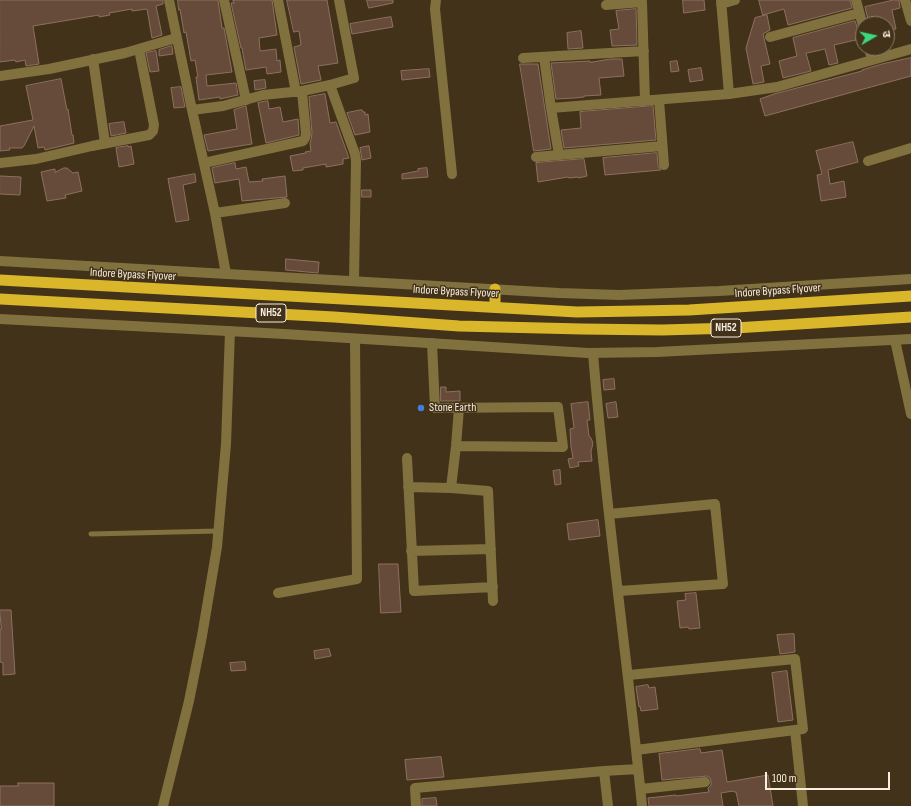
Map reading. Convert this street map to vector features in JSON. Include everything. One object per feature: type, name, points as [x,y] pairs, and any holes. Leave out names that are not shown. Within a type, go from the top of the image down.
[{"type":"highway","name":"Indore Bypass Flyover","points":[[0,280],[577,312],[660,311],[911,296]]},
{"type":"highway","points":[[495,289],[495,307]]},
{"type":"highway","name":"NH52","points":[[0,299],[326,316],[459,326],[541,328],[662,330],[735,328],[911,317]]},
{"type":"street","points":[[169,0],[176,38],[216,213],[226,274]]},
{"type":"street","points":[[224,0],[246,100]]},
{"type":"street","points":[[204,163],[303,141],[305,138],[306,134],[299,91],[278,0]]},
{"type":"street","points":[[192,110],[223,106],[263,95],[299,91],[330,85],[354,78],[339,0]]},
{"type":"street","points":[[436,0],[436,17],[452,174]]},
{"type":"street","points":[[728,94],[721,2],[736,0]]},
{"type":"street","points":[[856,0],[861,16]]},
{"type":"street","points":[[905,0],[911,21]]},
{"type":"street","points":[[606,5],[642,2],[645,101]]},
{"type":"street","points":[[770,38],[860,13]]},
{"type":"street","points":[[0,76],[49,69],[94,60],[176,38]]},
{"type":"street","points":[[0,163],[36,159],[150,135],[153,131],[154,125],[139,49]]},
{"type":"street","points":[[551,108],[728,94],[777,87],[911,49]]},
{"type":"street","points":[[523,58],[644,51]]},
{"type":"street","points":[[871,56],[872,60]]},
{"type":"street","points":[[544,57],[559,155]]},
{"type":"street","points":[[94,60],[105,144]]},
{"type":"street","points":[[330,85],[356,161],[354,281]]},
{"type":"street","points":[[659,100],[664,165]]},
{"type":"street","points":[[536,157],[662,146]]},
{"type":"street","points":[[868,161],[911,148]]},
{"type":"street","points":[[216,213],[285,203]]},
{"type":"street","points":[[0,261],[619,295],[720,291],[911,279]]},
{"type":"street","points":[[0,319],[593,352],[657,352],[911,339]]},
{"type":"street","points":[[163,806],[189,702],[217,547],[226,444],[230,332]]},
{"type":"street","points":[[278,593],[357,579],[355,339]]},
{"type":"street","points":[[895,340],[911,414]]},
{"type":"street","points":[[432,343],[435,408],[558,407],[563,447],[456,446]]},
{"type":"street","points":[[593,352],[597,407],[629,675],[642,806]]},
{"type":"street","points":[[451,488],[459,408]]},
{"type":"street","points":[[407,458],[414,591],[493,587]]},
{"type":"street","points":[[408,487],[488,491],[493,601]]},
{"type":"street","points":[[609,514],[715,504],[723,584],[618,591]]},
{"type":"street","points":[[411,552],[491,550]]},
{"type":"street","points":[[629,675],[795,659],[803,729],[636,750]]},
{"type":"street","points":[[795,730],[803,806]]},
{"type":"street","points":[[416,806],[415,788],[638,769]]},
{"type":"street","points":[[604,771],[608,806]]},
{"type":"street","points":[[641,789],[705,782]]},
{"type":"lane","points":[[91,534],[218,531]]},
{"type":"building","points":[[0,0],[163,0],[163,4],[156,6],[162,35],[152,38],[147,9],[132,11],[132,9],[109,13],[110,15],[99,17],[99,15],[33,26],[39,64],[26,66],[25,60],[16,62],[15,60],[0,62]]},
{"type":"building","points":[[178,0],[218,0],[222,28],[224,28],[232,72],[206,75],[207,86],[236,83],[238,95],[220,99],[220,97],[199,100],[196,77],[198,77],[195,60],[191,61]]},
{"type":"building","points":[[233,0],[272,0],[277,35],[259,38],[260,51],[276,49],[277,61],[280,60],[281,72],[267,74],[266,67],[246,70],[231,3],[234,3]]},
{"type":"building","points":[[287,0],[327,0],[338,63],[318,66],[321,80],[301,84],[294,47],[301,45],[299,31],[294,32]]},
{"type":"building","points":[[367,0],[393,0],[393,3],[369,8]]},
{"type":"building","points":[[683,0],[704,0],[705,10],[684,13]]},
{"type":"building","points":[[759,0],[850,0],[852,8],[788,25],[784,9],[763,15]]},
{"type":"building","points":[[899,0],[900,8],[892,10],[893,16],[867,16],[865,7]]},
{"type":"building","points":[[636,9],[637,45],[612,46],[610,30],[619,29],[616,11]]},
{"type":"building","points":[[767,15],[770,30],[763,34],[770,64],[761,66],[764,82],[753,84],[746,48],[755,18]]},
{"type":"building","points":[[391,17],[393,27],[352,34],[350,24]]},
{"type":"building","points":[[855,21],[855,40],[834,45],[838,63],[829,65],[825,49],[806,53],[811,71],[783,78],[779,61],[797,56],[793,38]]},
{"type":"building","points":[[581,31],[583,48],[568,49],[567,33]]},
{"type":"building","points":[[172,46],[173,54],[159,56],[159,50]]},
{"type":"building","points":[[156,51],[159,71],[150,72],[146,53]]},
{"type":"building","points":[[911,58],[911,76],[765,116],[760,99],[862,71],[882,64]]},
{"type":"building","points":[[622,59],[624,76],[599,78],[601,95],[556,99],[551,63],[590,62]]},
{"type":"building","points":[[677,61],[679,71],[671,72],[670,62]]},
{"type":"building","points":[[520,64],[538,64],[551,149],[534,151]]},
{"type":"building","points":[[701,68],[703,80],[690,82],[688,70]]},
{"type":"building","points":[[429,69],[430,77],[402,80],[401,71]]},
{"type":"building","points":[[61,79],[74,143],[45,150],[44,147],[38,148],[34,126],[22,148],[9,148],[10,150],[0,151],[0,126],[33,120],[26,86]]},
{"type":"building","points":[[265,80],[266,88],[255,90],[254,81]]},
{"type":"building","points":[[181,87],[185,107],[174,108],[171,88]]},
{"type":"building","points":[[325,94],[330,123],[336,122],[349,158],[343,159],[343,164],[326,167],[326,164],[293,171],[290,156],[311,151],[310,143],[312,133],[309,97]]},
{"type":"building","points":[[268,101],[269,109],[280,107],[283,122],[298,119],[299,135],[266,143],[258,103]]},
{"type":"building","points":[[246,106],[252,144],[208,151],[204,135],[237,129],[234,110]]},
{"type":"building","points":[[653,106],[656,140],[564,148],[561,130],[581,128],[580,112]]},
{"type":"building","points":[[362,110],[365,112],[365,115],[368,114],[370,132],[355,135],[347,113]]},
{"type":"building","points":[[124,122],[126,133],[111,136],[109,124]]},
{"type":"building","points":[[853,142],[858,162],[828,170],[830,184],[844,181],[846,197],[821,201],[817,175],[822,174],[816,151]]},
{"type":"building","points":[[131,146],[134,164],[119,167],[116,148]]},
{"type":"building","points":[[369,146],[371,158],[362,160],[360,148]]},
{"type":"building","points":[[657,153],[658,166],[661,170],[605,175],[603,158]]},
{"type":"building","points":[[584,159],[587,176],[578,178],[568,177],[538,182],[536,163]]},
{"type":"building","points":[[235,163],[236,169],[246,167],[249,182],[263,181],[262,179],[285,176],[287,197],[242,201],[239,179],[215,183],[212,168]]},
{"type":"building","points":[[67,168],[73,173],[78,172],[82,191],[65,195],[66,198],[47,201],[41,172],[55,169],[55,172]]},
{"type":"building","points":[[427,168],[428,177],[402,179],[402,174]]},
{"type":"building","points":[[195,174],[196,182],[183,185],[189,220],[176,222],[168,179]]},
{"type":"building","points":[[0,176],[21,177],[20,195],[0,194]]},
{"type":"building","points":[[362,190],[371,190],[371,197],[362,197]]},
{"type":"building","points":[[286,259],[319,262],[318,273],[286,270]]},
{"type":"building","points":[[614,379],[615,389],[604,390],[603,380]]},
{"type":"building","points":[[441,387],[446,387],[446,392],[460,391],[460,401],[441,401]]},
{"type":"building","points":[[588,402],[590,420],[587,420],[589,436],[593,443],[591,452],[592,461],[578,462],[579,466],[570,468],[568,459],[573,458],[570,429],[574,428],[571,404]]},
{"type":"building","points":[[616,402],[618,417],[608,418],[606,404]]},
{"type":"building","points":[[560,470],[561,484],[555,485],[553,471]]},
{"type":"building","points":[[598,520],[600,536],[569,540],[567,524]]},
{"type":"building","points":[[379,564],[398,564],[401,612],[381,613]]},
{"type":"building","points":[[696,593],[700,628],[680,628],[677,601],[686,600],[685,594]]},
{"type":"building","points":[[0,610],[11,610],[15,674],[3,675],[3,663],[0,662]]},
{"type":"building","points":[[794,634],[795,652],[780,654],[777,635]]},
{"type":"building","points":[[329,649],[331,656],[315,659],[314,651]]},
{"type":"building","points":[[245,662],[246,670],[231,671],[230,663]]},
{"type":"building","points":[[787,671],[793,720],[778,722],[772,673]]},
{"type":"building","points":[[648,685],[649,688],[655,687],[658,709],[641,711],[636,687]]},
{"type":"building","points":[[700,749],[701,753],[722,750],[727,782],[768,775],[773,806],[739,806],[736,792],[733,791],[721,793],[723,806],[649,806],[648,798],[709,792],[708,788],[711,785],[711,781],[707,776],[662,780],[659,754]]},
{"type":"building","points":[[441,757],[444,777],[407,780],[405,760]]},
{"type":"building","points":[[18,783],[54,783],[54,806],[0,806],[0,786],[18,786]]},
{"type":"building","points":[[436,798],[437,806],[422,806],[422,799]]},
{"type":"place","name":"Stone Earth","points":[[421,408]]}]
